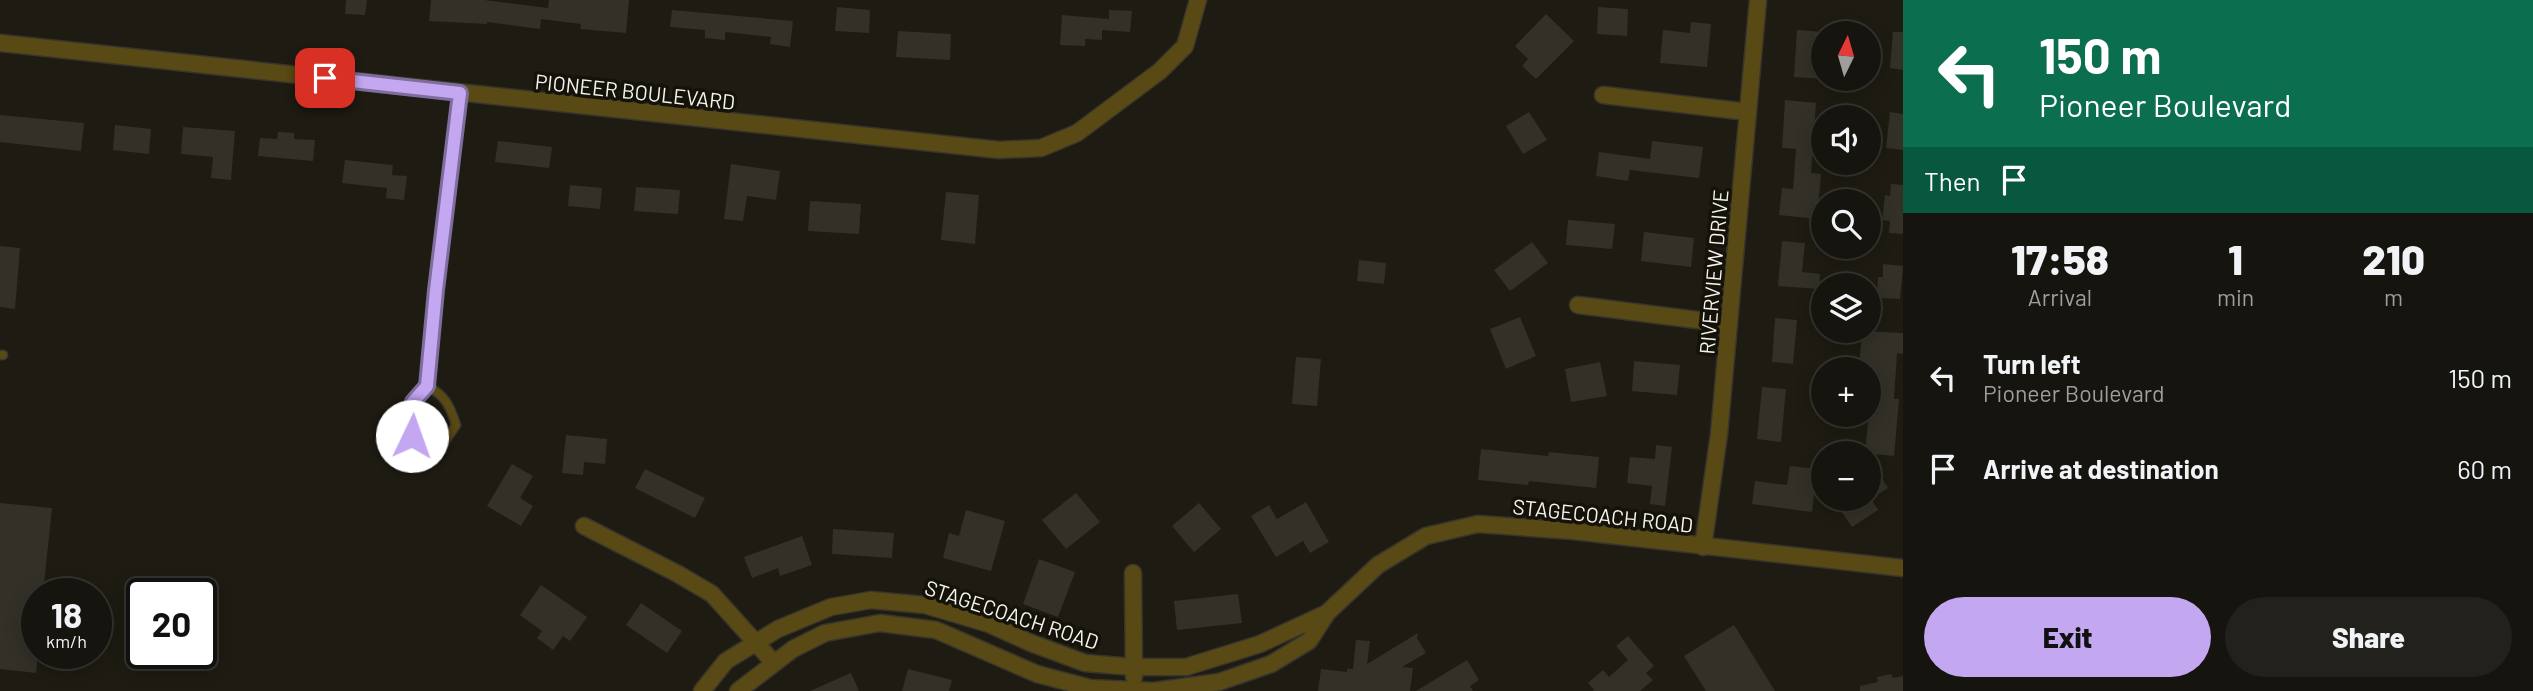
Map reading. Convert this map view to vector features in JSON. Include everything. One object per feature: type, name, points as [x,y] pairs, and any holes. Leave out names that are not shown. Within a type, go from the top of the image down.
[{"type":"street","name":"PIONEER BOULEVARD","points":[[0,43],[999,150],[1041,148],[1077,133],[1160,71],[1185,46],[1198,0]]},
{"type":"street","name":"RIVERVIEW DRIVE","points":[[1703,547],[1719,434],[1758,0]]},
{"type":"street","points":[[1603,95],[1748,112]]},
{"type":"street","points":[[1578,305],[1729,324]]},
{"type":"street","name":"STAGECOACH ROAD","points":[[738,691],[793,649],[825,633],[880,623],[936,630],[1037,674],[1090,688],[1154,691],[1219,682],[1271,664],[1309,642],[1326,613],[1378,565],[1426,536],[1478,524],[1573,531],[1903,568]]},
{"type":"street","points":[[584,526],[712,594],[774,663]]},
{"type":"street","points":[[1133,573],[1133,690]]},
{"type":"street","name":"STAGECOACH ROAD","points":[[702,691],[726,661],[779,629],[831,607],[871,600],[925,605],[989,624],[1085,663],[1134,667],[1186,667],[1260,644],[1326,613]]},
{"type":"lane","points":[[427,386],[439,392],[450,404],[456,425],[446,440],[424,443],[412,436],[409,419],[413,402],[427,386],[460,93]]},
{"type":"building","points":[[346,0],[367,0],[365,15],[345,14]]},
{"type":"building","points":[[431,0],[484,0],[548,8],[549,0],[629,0],[626,33],[580,29],[581,24],[541,19],[540,29],[487,22],[429,21]]},
{"type":"building","points":[[837,7],[870,10],[869,33],[835,31]]},
{"type":"building","points":[[1598,7],[1628,9],[1627,36],[1597,34]]},
{"type":"building","points":[[672,10],[793,21],[790,47],[770,44],[771,37],[725,32],[725,40],[705,38],[705,30],[670,27]]},
{"type":"building","points":[[1109,10],[1132,11],[1130,32],[1102,30],[1102,40],[1085,39],[1085,46],[1060,45],[1062,15],[1109,19]]},
{"type":"building","points":[[1546,14],[1574,41],[1536,79],[1522,66],[1528,59],[1515,46]]},
{"type":"building","points":[[1691,22],[1711,24],[1707,67],[1660,63],[1663,30],[1690,33]]},
{"type":"building","points":[[1797,30],[1811,31],[1811,78],[1794,77]]},
{"type":"building","points":[[898,31],[951,34],[950,60],[896,57]]},
{"type":"building","points":[[1893,32],[1903,32],[1903,70],[1890,68]]},
{"type":"building","points":[[1785,100],[1816,103],[1811,105],[1811,175],[1821,175],[1820,189],[1811,189],[1811,218],[1779,215],[1782,188],[1793,189],[1796,149],[1782,148]]},
{"type":"building","points":[[1529,112],[1547,140],[1523,154],[1506,126]]},
{"type":"building","points":[[1890,112],[1903,114],[1903,150],[1886,148]]},
{"type":"building","points":[[0,115],[84,123],[81,151],[0,142]]},
{"type":"building","points":[[115,125],[151,129],[149,154],[113,150]]},
{"type":"building","points":[[183,127],[235,131],[231,180],[211,178],[213,157],[181,154]]},
{"type":"building","points":[[278,132],[294,133],[294,139],[315,140],[313,161],[258,156],[260,138],[277,139]]},
{"type":"building","points":[[498,141],[552,147],[549,168],[495,162]]},
{"type":"building","points":[[1652,141],[1703,147],[1699,178],[1630,170],[1628,181],[1596,176],[1599,152],[1650,159]]},
{"type":"building","points":[[345,160],[393,165],[392,175],[407,176],[404,200],[386,198],[387,188],[342,183]]},
{"type":"building","points":[[731,164],[780,171],[776,200],[747,196],[743,221],[724,219]]},
{"type":"building","points":[[1891,184],[1903,185],[1903,234],[1889,233],[1890,221],[1882,220],[1885,195],[1890,196]]},
{"type":"building","points":[[570,185],[602,188],[600,209],[568,206]]},
{"type":"building","points":[[636,187],[680,190],[678,214],[634,211]]},
{"type":"building","points":[[946,192],[979,195],[975,244],[941,240]]},
{"type":"building","points":[[810,201],[861,204],[859,234],[808,231]]},
{"type":"building","points":[[1568,220],[1615,224],[1612,249],[1566,245]]},
{"type":"building","points":[[1644,232],[1694,238],[1691,267],[1641,261]]},
{"type":"building","points":[[1782,241],[1805,243],[1802,272],[1811,273],[1811,288],[1778,286]]},
{"type":"building","points":[[1532,242],[1548,263],[1510,291],[1494,270]]},
{"type":"building","points":[[0,246],[20,248],[15,309],[0,307]]},
{"type":"building","points":[[1359,260],[1386,263],[1384,284],[1357,281]]},
{"type":"building","points":[[1883,264],[1903,266],[1900,299],[1881,298]]},
{"type":"building","points":[[1520,317],[1536,356],[1506,369],[1490,329]]},
{"type":"building","points":[[1775,318],[1797,320],[1793,364],[1772,362]]},
{"type":"building","points":[[1881,332],[1903,333],[1903,354],[1897,353],[1894,399],[1899,399],[1894,456],[1881,455],[1881,441],[1866,441],[1868,427],[1881,427],[1881,357],[1860,357],[1861,343],[1881,343]]},
{"type":"building","points":[[1296,357],[1321,359],[1317,406],[1292,404]]},
{"type":"building","points":[[1634,361],[1680,365],[1677,395],[1632,391]]},
{"type":"building","points":[[1600,362],[1607,396],[1571,402],[1565,369]]},
{"type":"building","points":[[1762,387],[1786,389],[1781,442],[1757,439]]},
{"type":"building","points":[[566,435],[607,439],[605,464],[584,462],[583,475],[562,473]]},
{"type":"building","points":[[1656,445],[1672,447],[1665,506],[1650,504],[1652,486],[1627,483],[1630,457],[1655,459]]},
{"type":"building","points":[[1481,449],[1548,456],[1549,452],[1599,457],[1596,488],[1529,481],[1528,485],[1478,480]]},
{"type":"building","points":[[512,464],[533,476],[520,498],[533,506],[521,526],[487,506]]},
{"type":"building","points":[[1790,466],[1811,468],[1812,512],[1752,504],[1755,481],[1787,485]]},
{"type":"building","points":[[645,469],[705,498],[695,518],[635,488]]},
{"type":"building","points":[[1881,477],[1888,488],[1881,493]]},
{"type":"building","points":[[1076,493],[1100,522],[1066,549],[1042,520]]},
{"type":"building","points":[[1306,502],[1329,542],[1310,553],[1303,541],[1276,557],[1251,516],[1269,505],[1277,519]]},
{"type":"building","points":[[0,503],[52,508],[45,578],[21,578],[21,669],[36,669],[36,673],[0,669]]},
{"type":"building","points":[[1199,503],[1221,529],[1194,552],[1172,526]]},
{"type":"building","points":[[966,510],[1005,521],[991,571],[943,558],[949,533],[959,536]]},
{"type":"building","points":[[1841,511],[1876,511],[1852,527]]},
{"type":"building","points":[[833,529],[894,533],[892,558],[832,554]]},
{"type":"building","points":[[802,536],[812,565],[780,576],[778,568],[752,578],[744,557]]},
{"type":"building","points":[[1039,559],[1075,572],[1058,617],[1023,604]]},
{"type":"building","points":[[541,585],[587,617],[570,641],[563,636],[553,650],[537,638],[542,631],[520,615]]},
{"type":"building","points":[[1238,594],[1242,623],[1177,630],[1174,601]]},
{"type":"building","points":[[641,603],[682,631],[667,653],[626,625]]},
{"type":"building","points":[[1734,625],[1775,691],[1706,691],[1684,656]]},
{"type":"building","points":[[1418,633],[1417,638],[1426,653],[1402,667],[1413,668],[1410,691],[1318,691],[1321,669],[1347,672],[1347,669],[1353,669],[1356,640],[1370,641],[1367,664]]},
{"type":"building","points":[[1628,636],[1654,666],[1646,673],[1653,680],[1640,691],[1593,691],[1588,683],[1603,670],[1609,677],[1628,660],[1616,646]]},
{"type":"building","points":[[1467,660],[1479,680],[1470,686],[1473,691],[1416,691]]},
{"type":"building","points":[[908,669],[952,680],[949,691],[902,691]]},
{"type":"building","points":[[851,673],[859,691],[810,691]]},
{"type":"building","points":[[1891,674],[1893,678],[1903,676],[1903,691],[1860,691],[1860,686],[1878,682],[1877,677]]},
{"type":"route","points":[[325,78],[460,93],[427,386],[413,402],[409,419],[412,436]]}]
